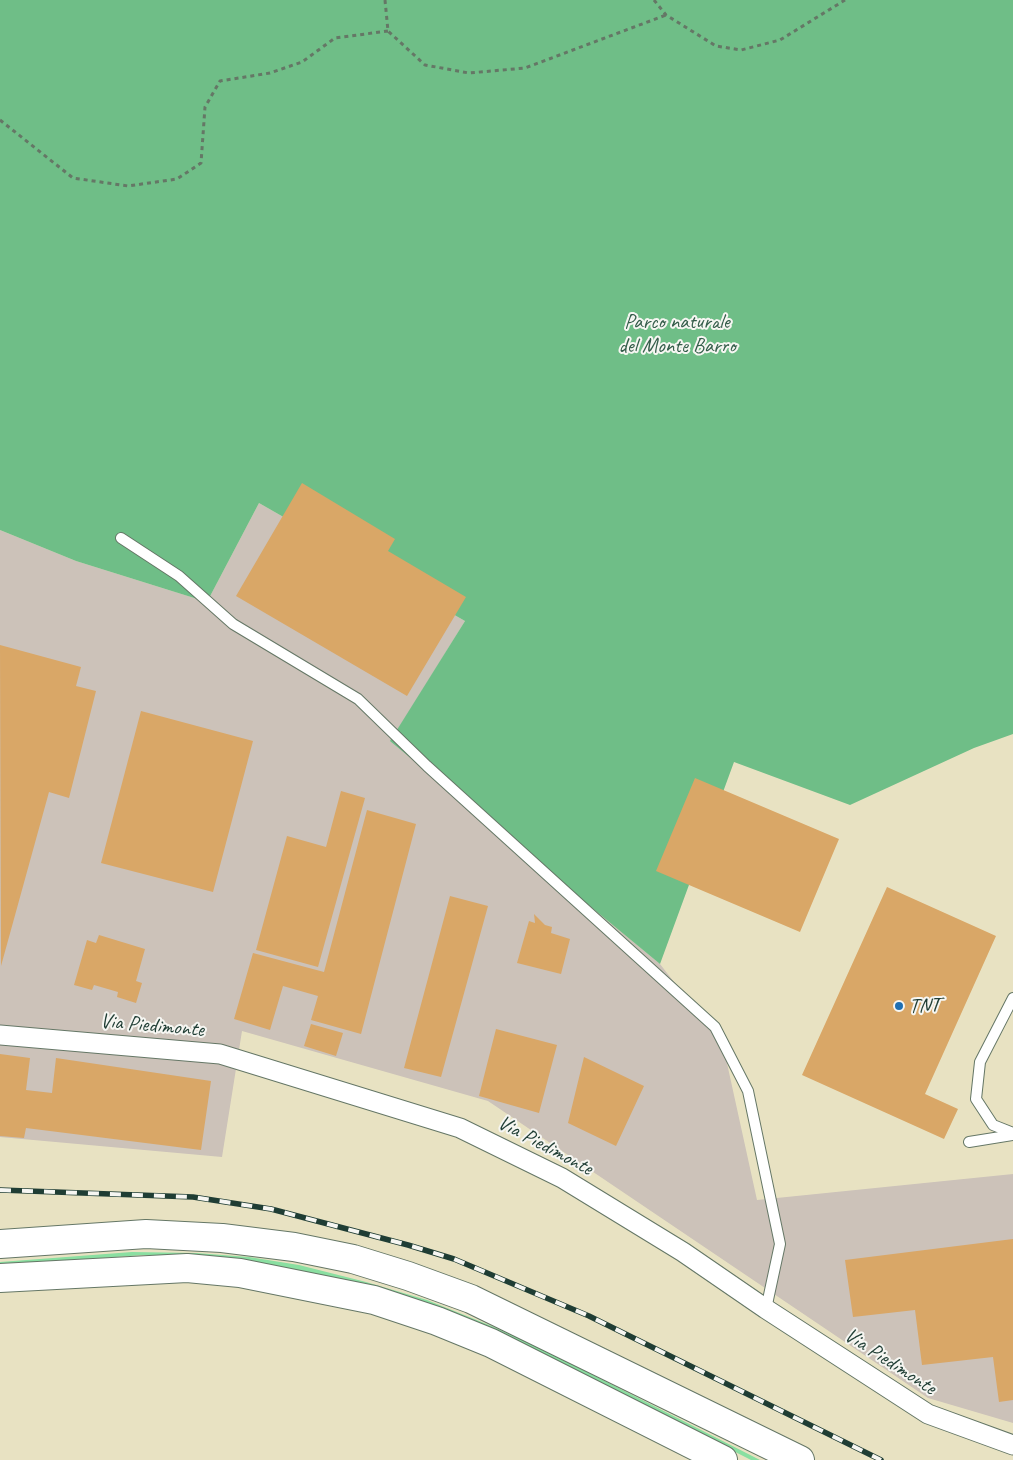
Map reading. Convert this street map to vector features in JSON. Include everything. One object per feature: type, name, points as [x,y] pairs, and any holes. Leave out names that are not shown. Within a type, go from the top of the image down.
[{"type":"main road","points":[[0,1244],[155,1234],[222,1238],[294,1247],[352,1259],[408,1276],[471,1299],[800,1460]]},
{"type":"main road","points":[[0,1278],[187,1268],[240,1273],[374,1300],[437,1321],[491,1343],[724,1460]]},
{"type":"street","name":"Via Piedimonte","points":[[0,1036],[220,1054],[460,1128],[562,1178],[683,1252],[766,1309],[928,1414],[1013,1445]]},
{"type":"lane","points":[[121,538],[179,576],[233,624],[358,699],[427,766],[715,1027],[748,1091],[780,1244],[766,1309]]},
{"type":"lane","points":[[1013,998],[980,1062],[976,1099],[993,1125],[1013,1134]]},
{"type":"lane","points":[[969,1142],[1013,1134]]},
{"type":"path","points":[[385,0],[388,31],[425,65],[469,73],[525,68],[666,15]]},
{"type":"path","points":[[654,0],[666,15],[716,46],[741,50],[780,40],[845,0]]},
{"type":"path","points":[[0,120],[73,178],[128,186],[177,179],[201,163],[205,107],[220,81],[270,73],[302,62],[335,38],[388,31]]},
{"type":"shaded area","points":[[259,503],[465,621],[391,741],[660,964],[723,1045],[757,1200],[1013,1174],[1013,1423],[928,1398],[488,1101],[242,1031],[222,1157],[0,1137],[0,530],[76,561],[207,602]]},
{"type":"green space","name":"Parco naturale del Monte Barro","points":[[0,0],[1013,0],[1013,734],[974,748],[850,805],[734,762],[660,964],[390,741],[465,621],[259,503],[207,602],[76,561],[0,530]]},
{"type":"green space","points":[[132,1252],[196,1253],[249,1257],[299,1265],[427,1300],[494,1327],[546,1351],[760,1460],[751,1460],[509,1337],[357,1283],[266,1264],[204,1257],[144,1255],[0,1265],[0,1262]]},
{"type":"building","points":[[302,483],[395,539],[388,551],[466,597],[407,696],[236,596]]},
{"type":"building","points":[[0,645],[81,667],[76,686],[96,691],[69,798],[49,792],[1,966]]},
{"type":"building","points":[[141,711],[253,741],[213,892],[101,863]]},
{"type":"building","points":[[695,778],[839,839],[800,932],[656,871]]},
{"type":"building","points":[[341,791],[365,798],[318,967],[256,950],[287,836],[326,847]]},
{"type":"building","points":[[367,810],[416,824],[361,1034],[311,1020],[318,996],[283,986],[270,1030],[234,1019],[253,953],[324,972]]},
{"type":"building","name":"TNT","points":[[887,887],[996,936],[925,1094],[958,1109],[944,1139],[802,1075]]},
{"type":"building","points":[[450,896],[488,906],[441,1077],[404,1068]]},
{"type":"building","points":[[534,914],[545,925],[552,927],[551,933],[570,939],[561,974],[517,963],[529,921],[535,923]]},
{"type":"building","points":[[99,935],[145,949],[136,981],[142,983],[136,1003],[117,997],[118,992],[94,985],[92,990],[74,985],[87,940],[96,943]]},
{"type":"building","points":[[311,1024],[343,1033],[336,1056],[304,1046]]},
{"type":"building","points":[[496,1029],[557,1045],[539,1113],[479,1096]]},
{"type":"building","points":[[0,1054],[30,1058],[26,1090],[52,1093],[56,1058],[211,1081],[201,1150],[26,1128],[24,1138],[0,1136]]},
{"type":"building","points":[[584,1057],[644,1086],[616,1146],[568,1123]]},
{"type":"building","points":[[1013,1239],[1013,1400],[999,1402],[993,1357],[922,1365],[915,1310],[853,1317],[845,1260]]},
{"type":"railway","points":[[0,1190],[193,1197],[271,1209],[454,1259],[589,1316],[881,1460]]},
{"type":"place","name":"TNT","points":[[899,1006]]}]
